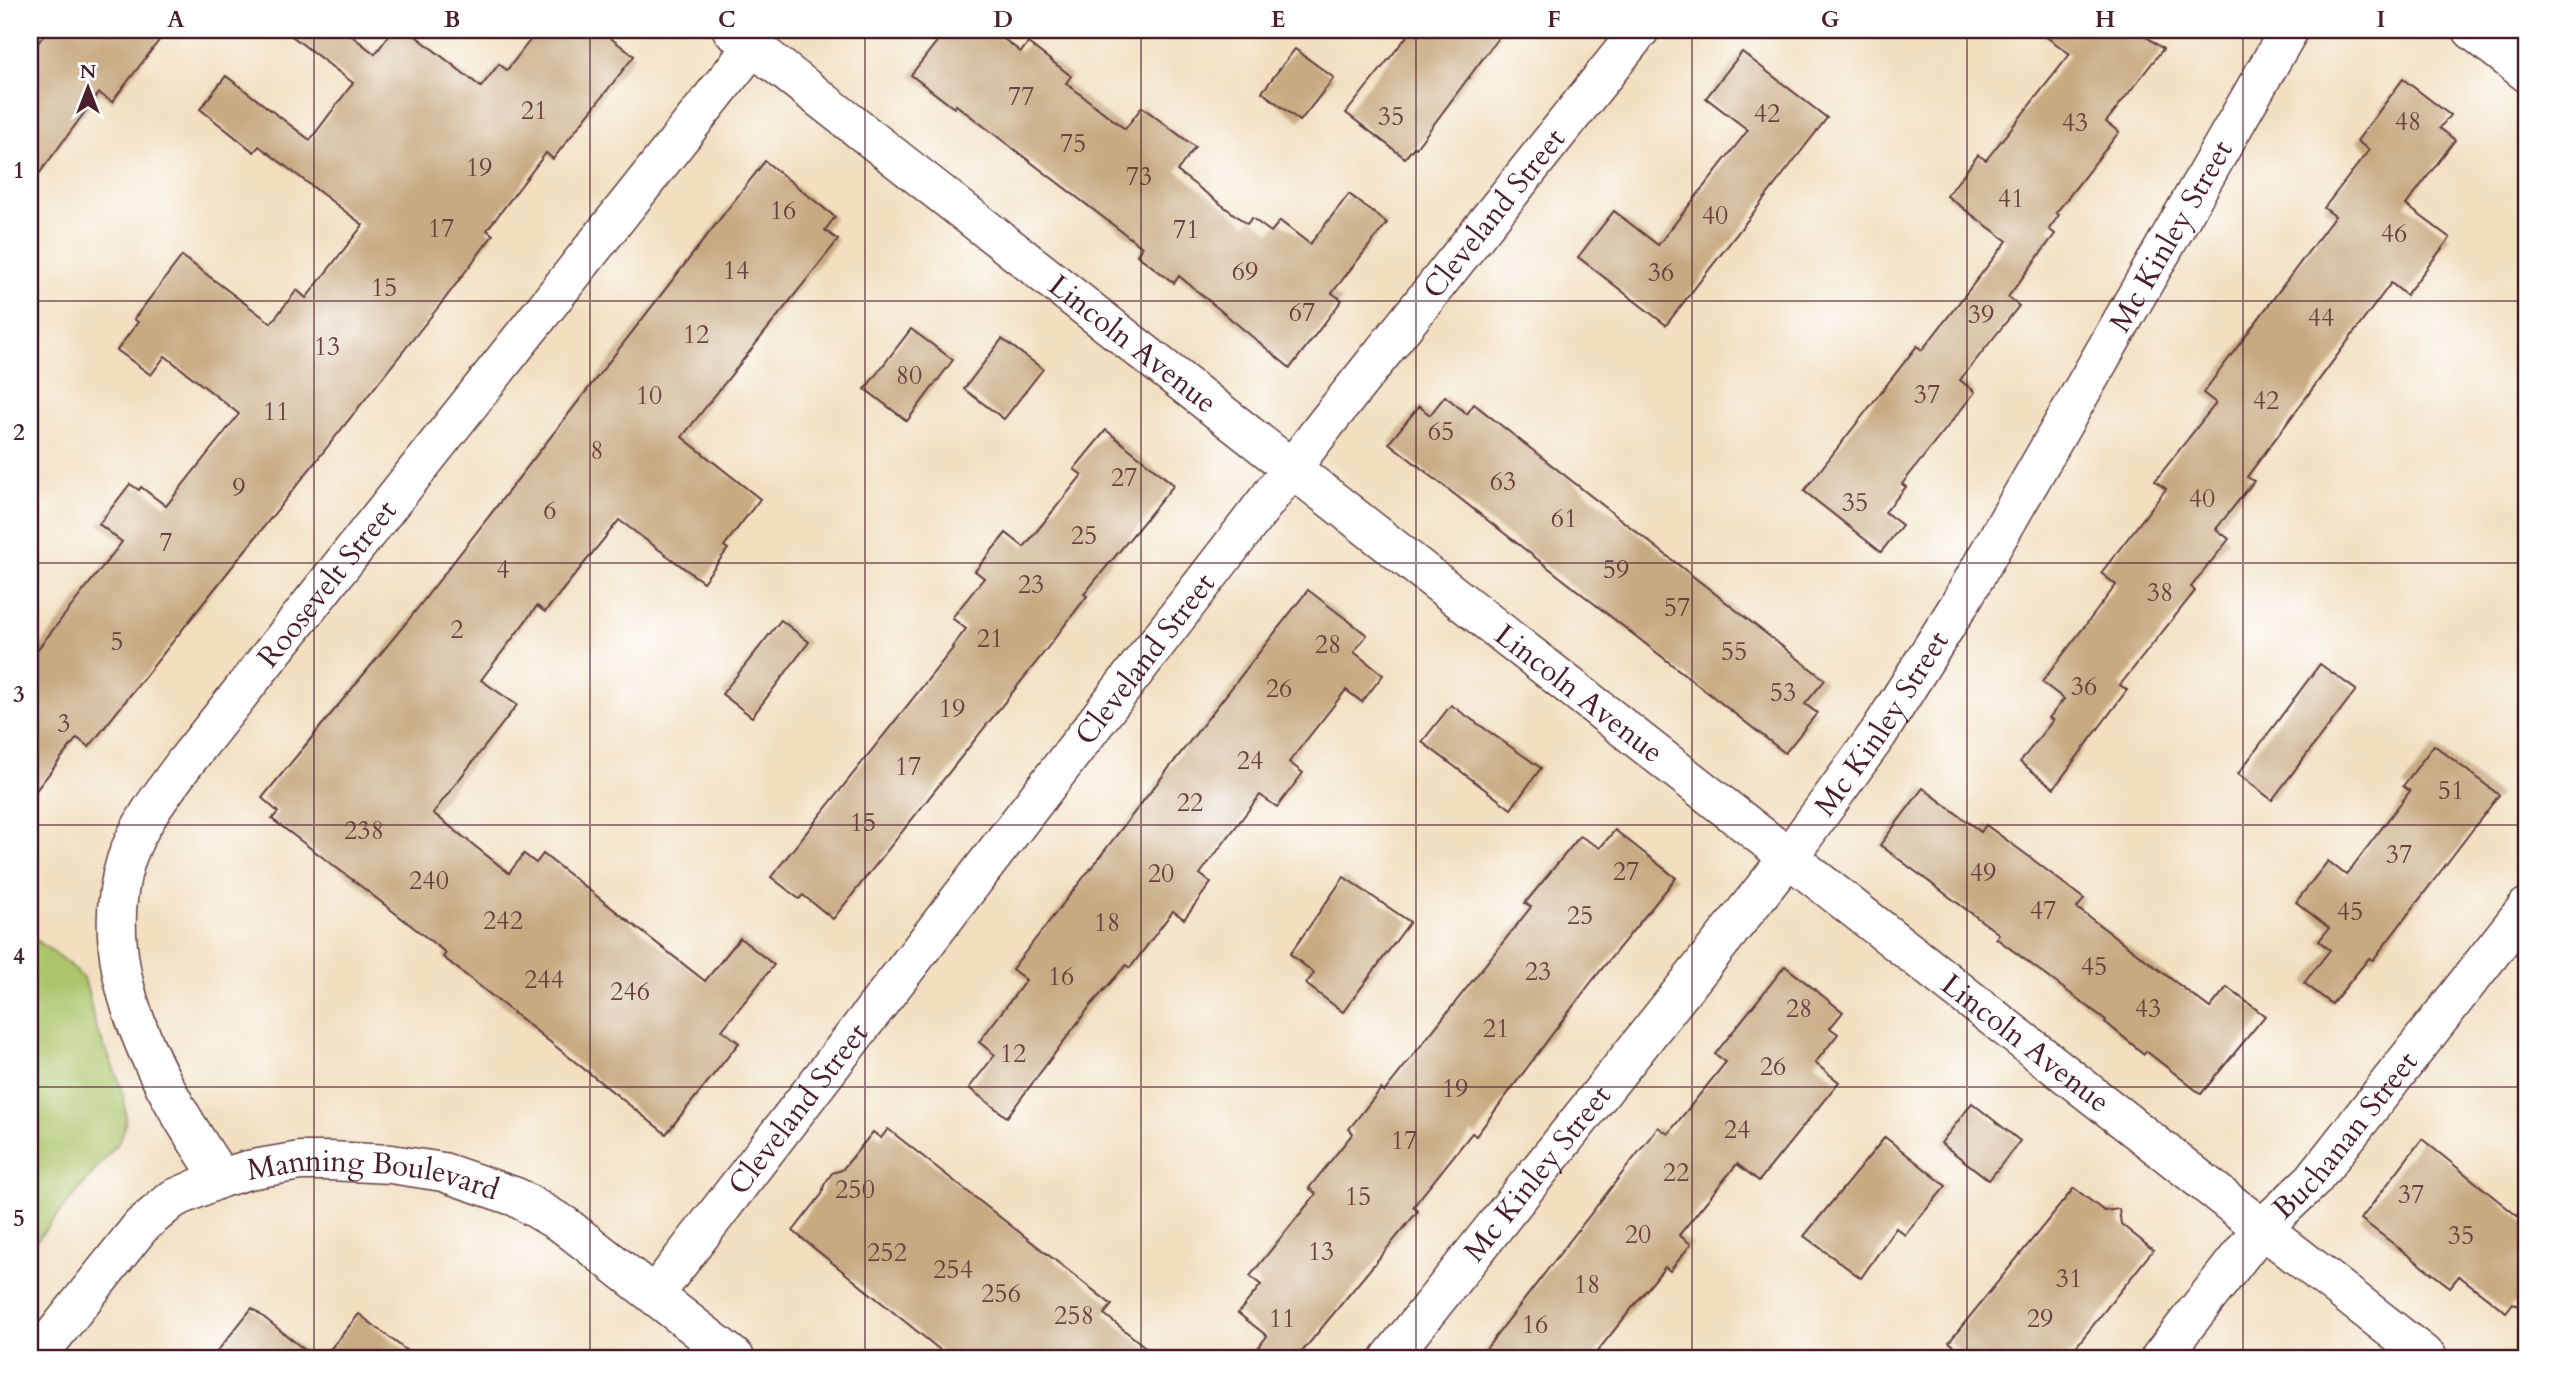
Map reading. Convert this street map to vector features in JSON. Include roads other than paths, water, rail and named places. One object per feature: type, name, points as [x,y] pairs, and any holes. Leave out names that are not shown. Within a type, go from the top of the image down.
[{"type":"street","name":"Cleveland Street","points":[[655,1294],[1291,469],[1640,30]]},
{"type":"street","name":"Mc Kinley Street","points":[[1390,1358],[1788,858],[1878,734],[1938,642],[2289,30]]},
{"type":"street","points":[[2472,30],[2527,73]]},
{"type":"street","name":"Lincoln Avenue","points":[[742,38],[2428,1358]]},
{"type":"street","name":"Roosevelt Street","points":[[221,1178],[187,1127],[146,1047],[130,1003],[120,959],[117,918],[122,876],[136,838],[184,764],[742,38]]},
{"type":"street","name":"Buchanan Street","points":[[2160,1358],[2261,1229],[2313,1180],[2527,907]]},
{"type":"street","name":"Manning Boulevard","points":[[36,1358],[159,1209],[173,1199],[221,1178],[310,1161],[391,1164],[443,1172],[495,1188],[564,1225],[735,1358]]}]
